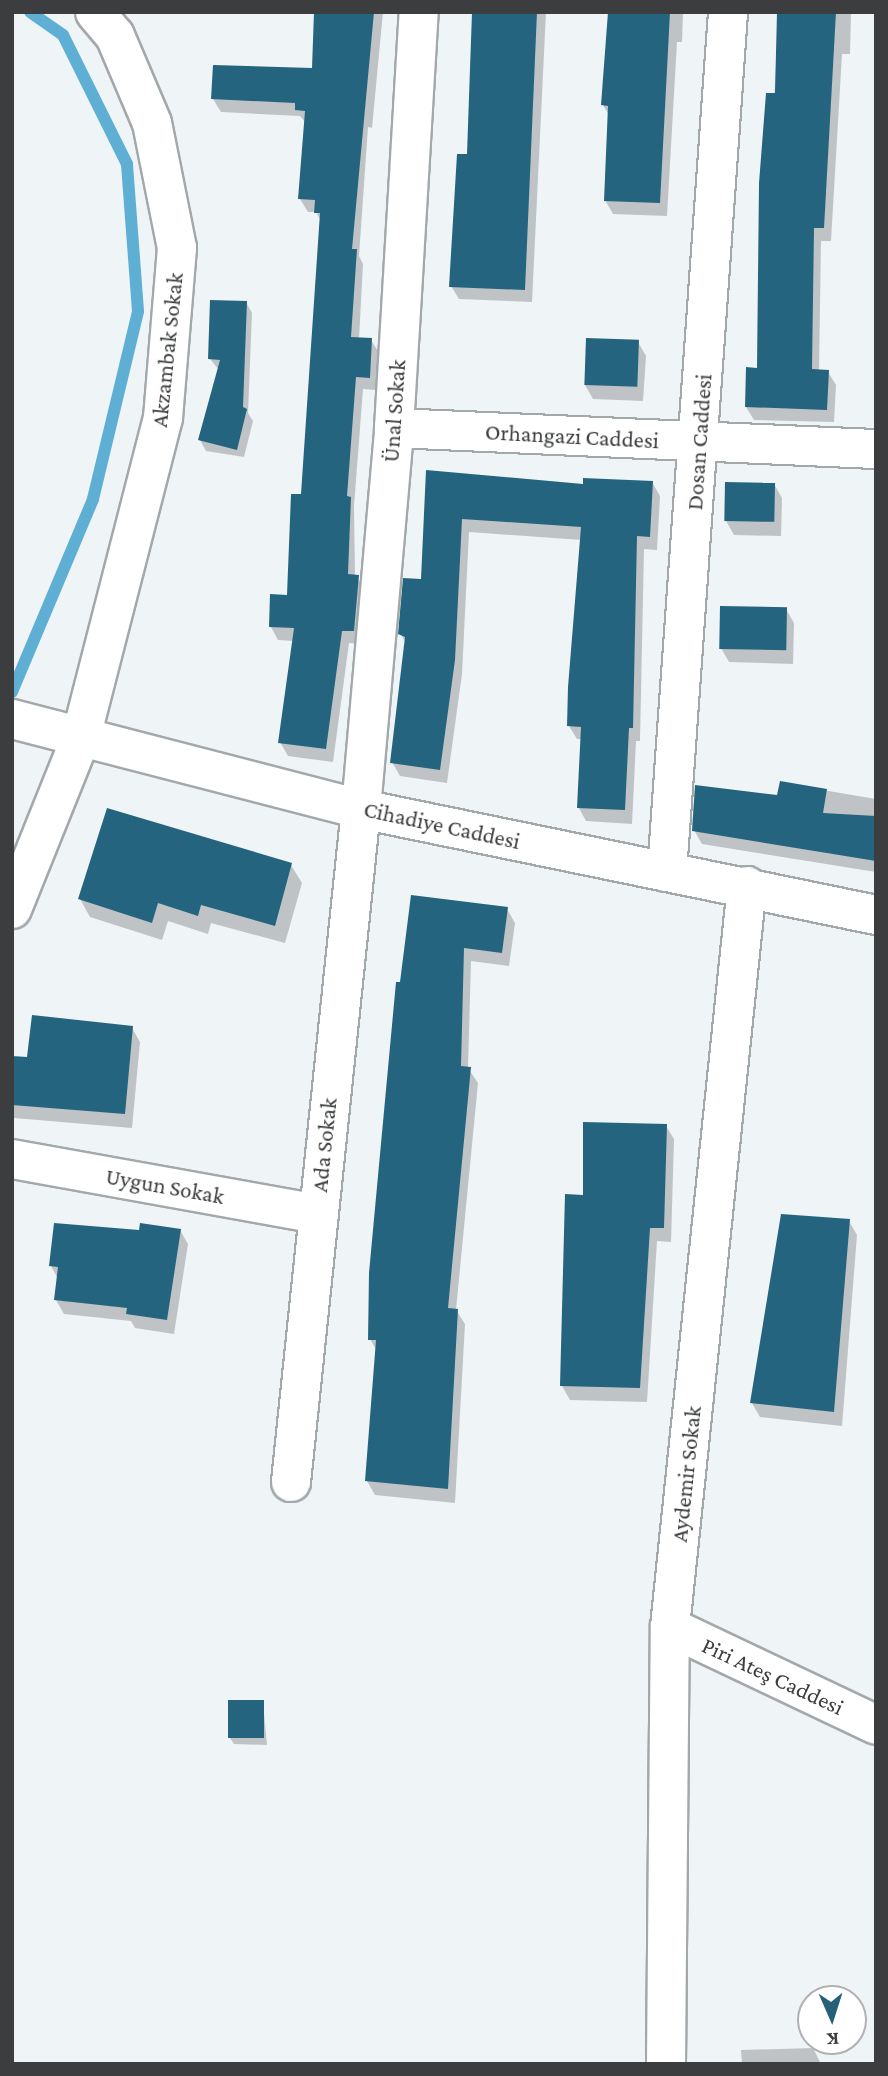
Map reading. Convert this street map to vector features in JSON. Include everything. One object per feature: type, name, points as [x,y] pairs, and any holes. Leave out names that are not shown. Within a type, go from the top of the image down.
[{"type":"street","name":"Ünal Sokak","points":[[361,809],[394,428],[419,12]]},
{"type":"street","name":"Dosan Caddesi","points":[[667,872],[728,12]]},
{"type":"street","name":"Akzambak Sokak","points":[[12,909],[163,418],[177,248],[152,123],[109,20]]},
{"type":"street","name":"Orhangazi Caddesi","points":[[394,428],[876,449]]},
{"type":"street","name":"Cihadiye Caddesi","points":[[12,719],[361,809],[747,886],[876,915]]},
{"type":"street","name":"Ada Sokak","points":[[291,1482],[361,809]]},
{"type":"street","name":"Aydemir Sokak","points":[[666,2064],[670,1627],[747,886]]},
{"type":"street","name":"Uygun Sokak","points":[[12,1159],[317,1214]]},
{"type":"street","name":"Piri Ateş Caddesi","points":[[670,1627],[876,1725]]},
{"type":"building","points":[[314,12],[374,12],[352,249],[357,249],[351,337],[372,338],[370,378],[356,377],[347,496],[351,497],[348,574],[359,575],[354,631],[342,631],[326,749],[278,743],[294,628],[269,627],[270,594],[287,595],[291,494],[301,494],[320,213],[314,213],[315,200],[298,199],[305,111],[295,110],[295,103],[211,99],[213,65],[312,68]]},
{"type":"building","points":[[472,12],[537,12],[525,290],[449,287],[457,154],[467,154]]},
{"type":"building","points":[[608,12],[670,12],[660,203],[604,201],[608,106],[601,105]]},
{"type":"building","points":[[777,12],[836,12],[824,228],[814,228],[812,369],[829,370],[827,410],[745,407],[746,367],[757,368],[759,183],[766,93],[775,93]]},
{"type":"building","points":[[210,300],[247,301],[243,407],[247,409],[237,450],[198,440],[220,360],[208,359]]},
{"type":"building","points":[[586,338],[639,340],[637,387],[584,385]]},
{"type":"building","points":[[426,470],[583,484],[583,478],[653,481],[650,537],[637,536],[633,728],[629,728],[625,810],[577,808],[581,727],[567,726],[581,527],[462,519],[455,660],[440,770],[390,763],[405,637],[398,634],[403,578],[421,579]]},
{"type":"building","points":[[725,482],[775,483],[774,522],[724,521]]},
{"type":"building","points":[[720,606],[787,607],[786,650],[719,649]]},
{"type":"building","points":[[780,781],[827,789],[823,813],[876,816],[876,861],[692,831],[695,785],[777,795]]},
{"type":"building","points":[[107,808],[292,863],[275,926],[201,905],[198,916],[158,903],[152,923],[78,899]]},
{"type":"building","points":[[411,895],[508,907],[502,953],[464,948],[461,1066],[471,1067],[448,1308],[458,1309],[448,1489],[365,1481],[376,1340],[368,1340],[369,1273],[396,982],[400,982]]},
{"type":"building","points":[[32,1015],[133,1026],[125,1114],[12,1105],[12,1056],[27,1057]]},
{"type":"building","points":[[583,1122],[667,1124],[664,1228],[650,1228],[640,1388],[560,1386],[565,1194],[583,1195]]},
{"type":"building","points":[[781,1214],[850,1219],[834,1412],[750,1403]]},
{"type":"building","points":[[54,1223],[139,1230],[140,1223],[181,1229],[167,1320],[126,1314],[127,1308],[54,1300],[58,1267],[49,1266]]},
{"type":"building","points":[[228,1700],[264,1700],[264,1738],[228,1738]]},
{"type":"waterway","points":[[12,692],[93,499],[138,311],[127,164],[63,35],[30,12]]}]
